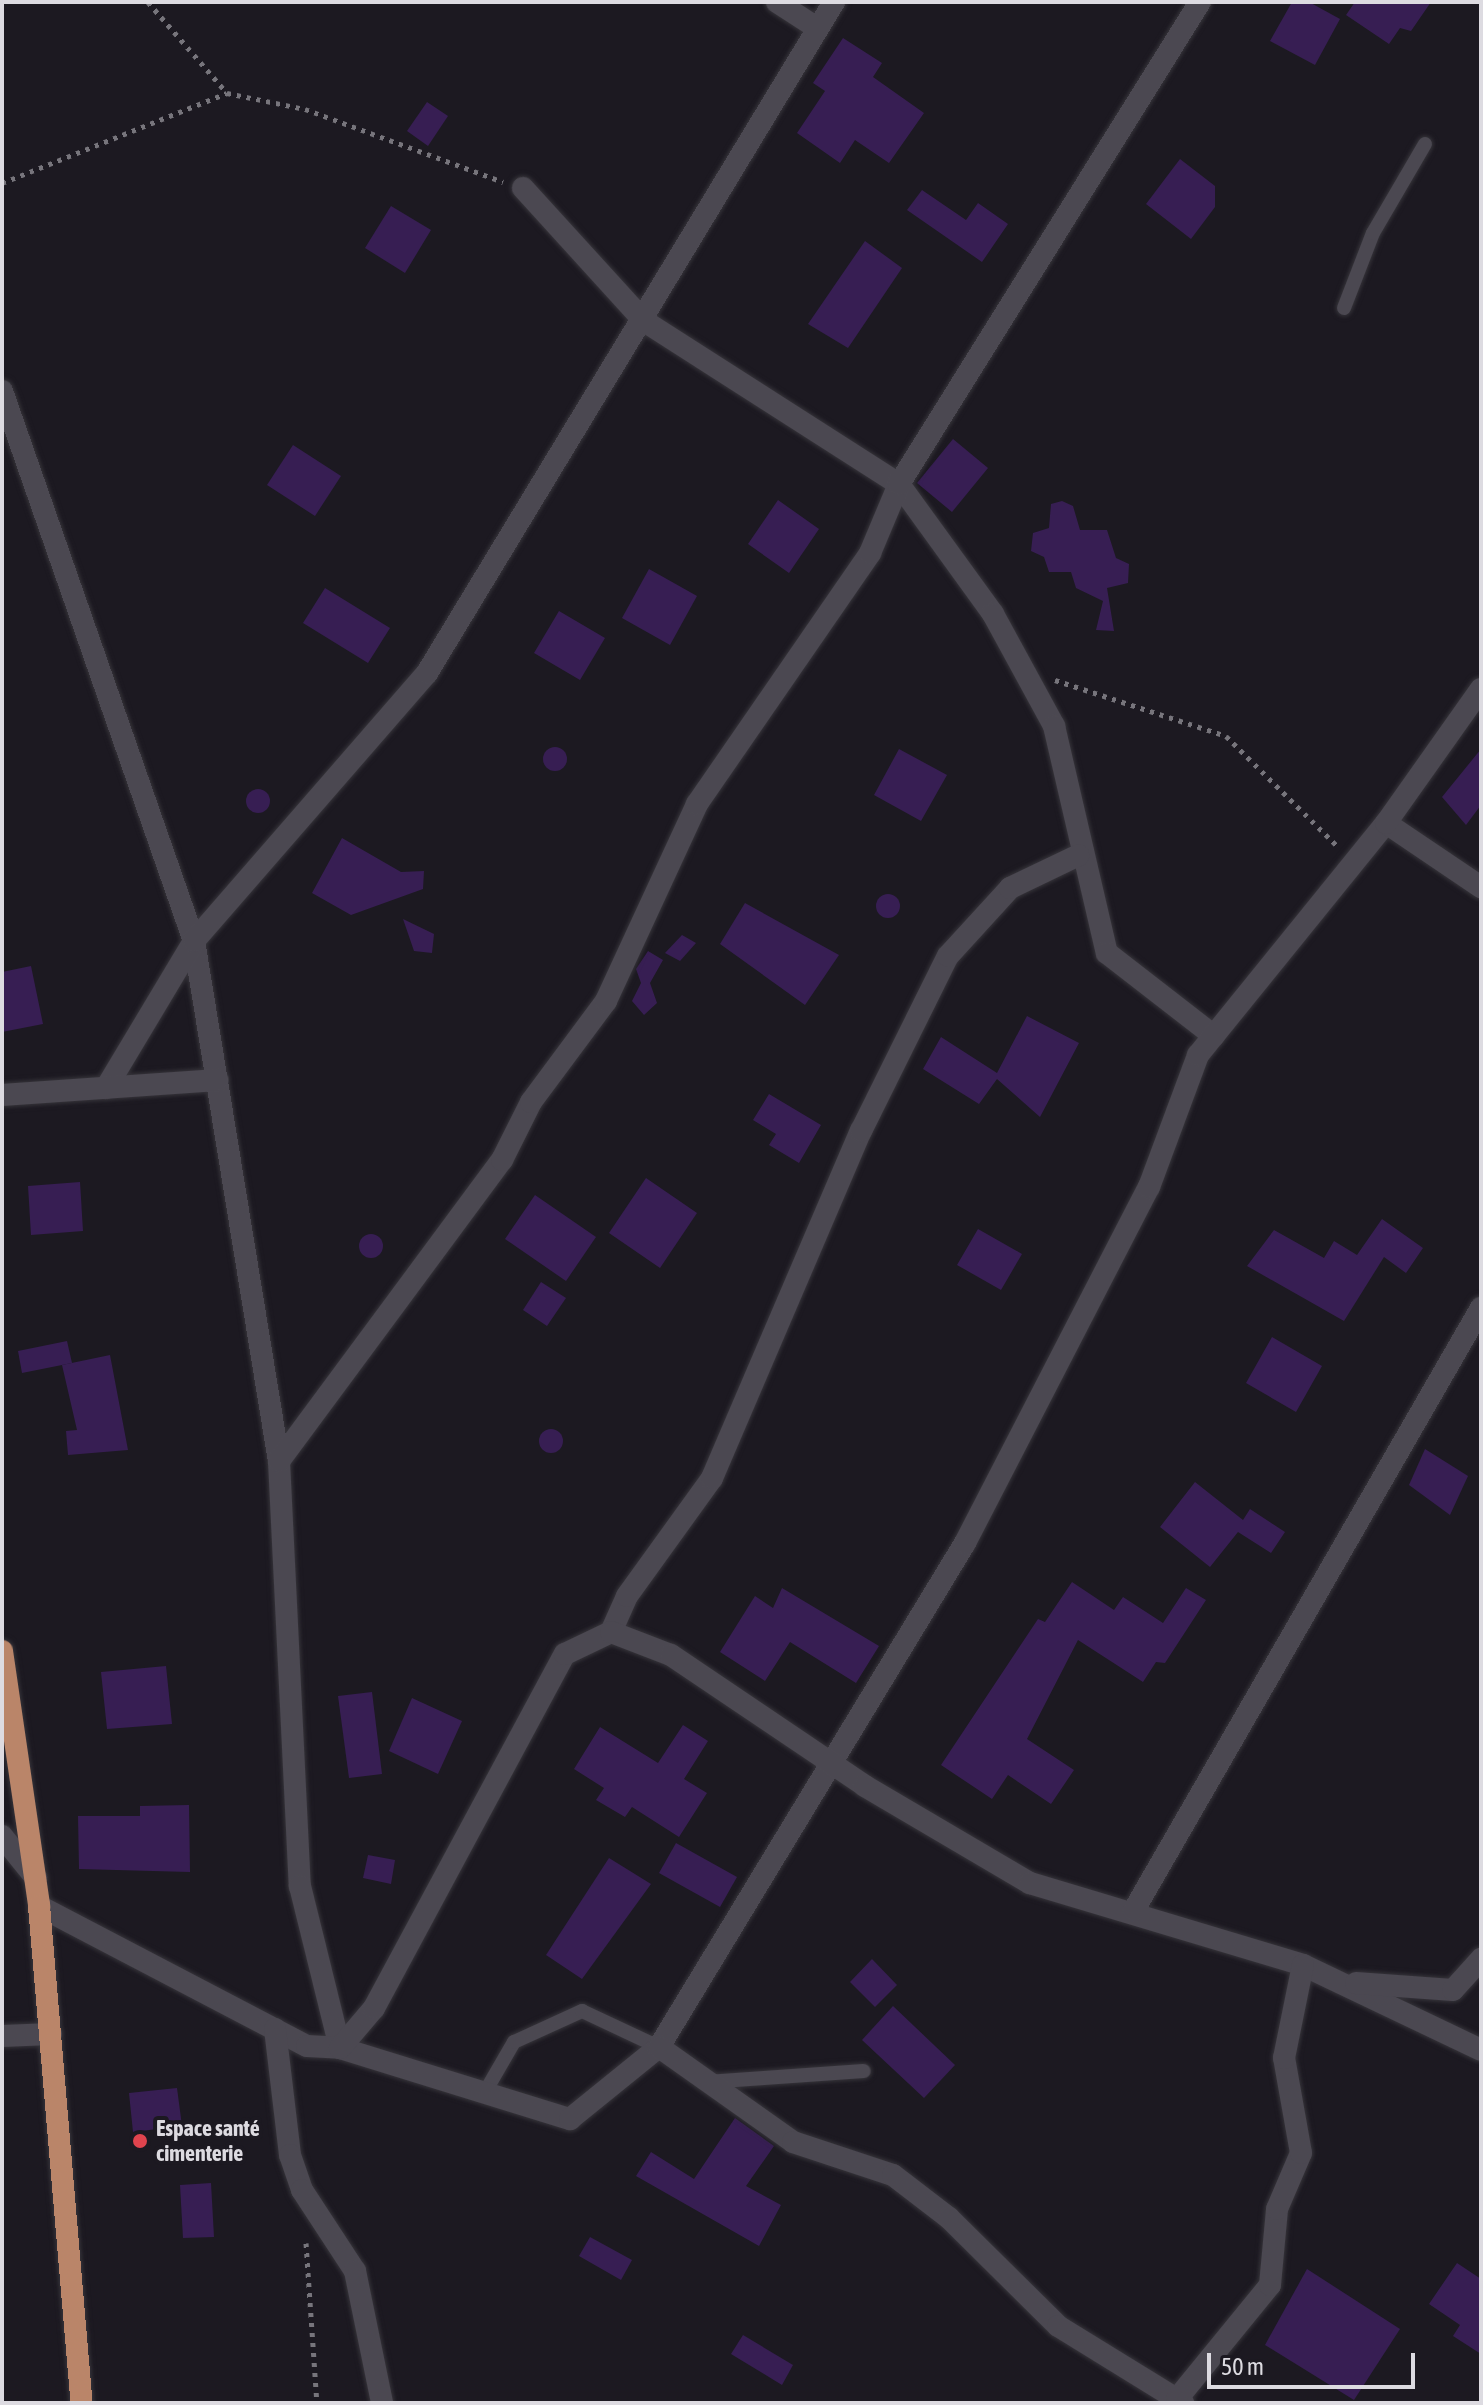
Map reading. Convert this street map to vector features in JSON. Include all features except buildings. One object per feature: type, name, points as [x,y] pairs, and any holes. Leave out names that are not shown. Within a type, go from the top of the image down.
[{"type":"highway","points":[[2,1651],[39,1906],[82,2403]]},
{"type":"street","points":[[777,2],[817,28]]},
{"type":"street","points":[[106,1088],[194,941],[427,673],[644,321],[834,2]]},
{"type":"street","points":[[279,1461],[502,1160],[531,1102],[606,1001],[697,804],[870,553],[899,484],[1200,2]]},
{"type":"street","points":[[523,188],[644,321],[899,484],[993,614],[1054,726],[1079,855],[1107,953],[1214,1036]]},
{"type":"street","points":[[2,391],[194,941],[279,1461],[300,1886],[340,2048]]},
{"type":"street","points":[[39,1906],[307,2046],[340,2048],[570,2119],[659,2047],[965,1543],[1149,1187],[1198,1055],[1386,823],[1481,689]]},
{"type":"street","points":[[1386,823],[1481,887]]},
{"type":"street","points":[[340,2048],[374,2008],[565,1654],[611,1632],[627,1596],[712,1478],[861,1131],[948,956],[1010,888],[1079,855]]},
{"type":"street","points":[[2,1095],[217,1080]]},
{"type":"street","points":[[1134,1910],[1481,1308]]},
{"type":"street","points":[[611,1632],[671,1655],[832,1762],[1030,1883],[1086,1903],[1134,1910],[1303,1965],[1481,2050]]},
{"type":"street","points":[[2,1836],[36,1878]]},
{"type":"street","points":[[1338,1982],[1453,1990],[1481,1959]]},
{"type":"street","points":[[659,2047],[793,2142],[893,2175],[949,2218],[1058,2326],[1180,2401],[1270,2285],[1277,2209],[1301,2153],[1284,2058],[1303,1965]]},
{"type":"street","points":[[275,2029],[290,2155],[302,2190],[355,2271],[382,2403]]},
{"type":"street","points":[[2,2036],[51,2034]]},
{"type":"lane","points":[[1344,308],[1373,233],[1425,144]]},
{"type":"lane","points":[[485,2092],[514,2042],[582,2011],[659,2047]]},
{"type":"lane","points":[[707,2082],[864,2071]]},
{"type":"path","points":[[148,2],[227,93]]},
{"type":"path","points":[[2,183],[227,93],[305,109],[523,188]]},
{"type":"path","points":[[1024,670],[1226,736],[1353,863]]},
{"type":"path","points":[[305,2236],[317,2403]]},
{"type":"place","name":"Espace santé cimenterie","points":[[140,2141]]}]
